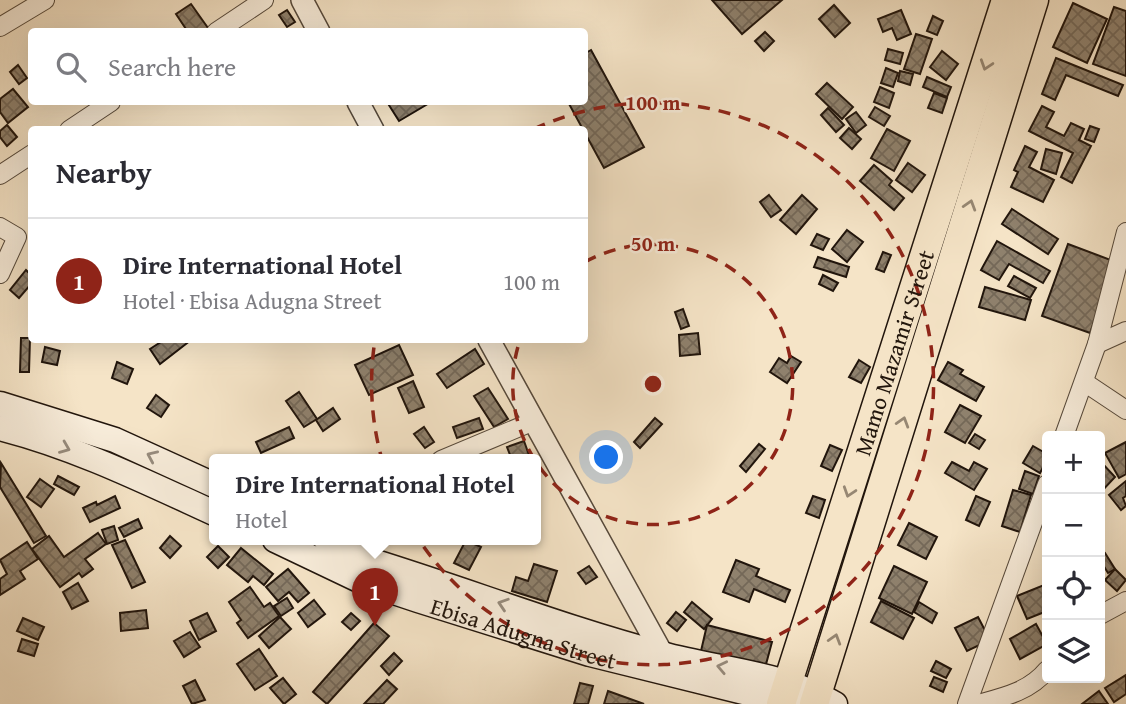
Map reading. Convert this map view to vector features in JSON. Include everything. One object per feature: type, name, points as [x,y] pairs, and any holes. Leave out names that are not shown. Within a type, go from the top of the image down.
[{"type":"main road","name":"Mamo Mazamir Street","points":[[786,698],[1006,0]]},
{"type":"main road","name":"Mamo Mazamir Street","points":[[823,701],[1034,0]]},
{"type":"main road","points":[[0,404],[115,440],[209,483]]},
{"type":"main road","points":[[0,428],[44,439],[209,511]]},
{"type":"main road","name":"Ebisa Adugna Street","points":[[285,545],[361,581],[590,654],[786,698]]},
{"type":"main road","name":"Ebisa Adugna Street","points":[[347,545],[372,551],[786,698]]},
{"type":"main road","points":[[786,698],[823,701]]},
{"type":"street","points":[[0,27],[46,0]]},
{"type":"street","points":[[222,28],[264,0]]},
{"type":"street","points":[[302,0],[317,28]]},
{"type":"street","points":[[75,126],[106,105]]},
{"type":"street","points":[[360,105],[371,126]]},
{"type":"street","points":[[0,175],[28,157]]},
{"type":"street","points":[[0,227],[24,239],[0,274]]},
{"type":"street","points":[[1067,431],[1097,344],[1126,232]]},
{"type":"street","points":[[1097,344],[1126,331]]},
{"type":"street","points":[[491,343],[663,655]]},
{"type":"street","points":[[1084,382],[1126,410]]},
{"type":"street","points":[[455,454],[534,421]]},
{"type":"street","points":[[967,704],[1043,494]]},
{"type":"street","points":[[1105,612],[1126,601]]},
{"type":"street","points":[[978,704],[1012,695],[1042,676]]},
{"type":"building","points":[[712,0],[782,0],[742,34]]},
{"type":"building","points":[[1073,3],[1107,19],[1087,63],[1053,47]]},
{"type":"building","points":[[191,4],[208,28],[185,28],[176,14]]},
{"type":"building","points":[[834,5],[850,23],[835,37],[819,19]]},
{"type":"building","points":[[1114,7],[1126,11],[1126,76],[1093,64]]},
{"type":"building","points":[[287,10],[295,22],[287,27],[279,15]]},
{"type":"building","points":[[901,10],[911,34],[897,40],[892,28],[883,32],[878,19]]},
{"type":"building","points":[[933,16],[943,21],[937,35],[927,31]]},
{"type":"building","points":[[765,32],[774,41],[764,51],[755,41]]},
{"type":"building","points":[[916,34],[932,39],[920,74],[904,69]]},
{"type":"building","points":[[888,49],[903,53],[900,64],[885,60]]},
{"type":"building","points":[[591,50],[644,147],[604,168],[588,139],[588,126],[581,126],[570,105],[588,105],[588,52]]},
{"type":"building","points":[[942,51],[958,64],[946,80],[930,67]]},
{"type":"building","points":[[1056,58],[1123,85],[1118,96],[1066,75],[1055,100],[1042,94]]},
{"type":"building","points":[[18,65],[27,78],[19,84],[10,72]]},
{"type":"building","points":[[886,68],[898,73],[893,87],[881,83]]},
{"type":"building","points":[[900,71],[913,74],[910,85],[898,81]]},
{"type":"building","points":[[927,77],[951,87],[947,97],[923,87]]},
{"type":"building","points":[[827,83],[853,107],[842,119],[816,94]]},
{"type":"building","points":[[880,87],[894,93],[889,108],[874,102]]},
{"type":"building","points":[[13,89],[28,107],[8,123],[0,112],[0,99]]},
{"type":"building","points":[[934,93],[947,98],[942,113],[928,108]]},
{"type":"building","points":[[389,105],[426,105],[399,121]]},
{"type":"building","points":[[1042,106],[1054,112],[1046,127],[1064,136],[1071,123],[1084,129],[1079,140],[1091,146],[1072,183],[1061,177],[1073,153],[1029,131]]},
{"type":"building","points":[[875,107],[890,116],[884,126],[869,117]]},
{"type":"building","points":[[828,108],[844,125],[836,132],[821,115]]},
{"type":"building","points":[[856,112],[866,125],[856,133],[846,119]]},
{"type":"building","points":[[7,125],[17,137],[7,146],[0,137],[0,131]]},
{"type":"building","points":[[1090,126],[1099,129],[1094,142],[1085,139]]},
{"type":"building","points":[[849,128],[861,139],[852,149],[840,138]]},
{"type":"building","points":[[887,129],[910,141],[894,171],[871,158]]},
{"type":"building","points":[[1025,146],[1037,152],[1029,167],[1054,180],[1043,202],[1011,187],[1018,172],[1014,170]]},
{"type":"building","points":[[1046,149],[1062,153],[1056,174],[1041,169]]},
{"type":"building","points":[[908,163],[925,175],[912,192],[896,180]]},
{"type":"building","points":[[874,165],[892,181],[889,185],[904,198],[894,210],[860,181]]},
{"type":"building","points":[[769,195],[781,210],[771,217],[760,202]]},
{"type":"building","points":[[802,195],[817,209],[796,234],[780,220]]},
{"type":"building","points":[[1012,209],[1058,239],[1048,254],[1002,224]]},
{"type":"building","points":[[847,230],[863,242],[847,262],[832,249]]},
{"type":"building","points":[[817,234],[829,239],[823,250],[811,245]]},
{"type":"building","points":[[997,241],[1050,271],[1043,283],[1009,264],[999,280],[981,270]]},
{"type":"building","points":[[1068,244],[1116,262],[1090,333],[1042,316]]},
{"type":"building","points":[[883,252],[891,255],[884,272],[876,269]]},
{"type":"building","points":[[818,257],[849,267],[846,277],[814,267]]},
{"type":"building","points":[[26,270],[28,288],[19,298],[10,290]]},
{"type":"building","points":[[823,275],[838,283],[833,291],[819,284]]},
{"type":"building","points":[[1014,276],[1036,288],[1030,298],[1008,286]]},
{"type":"building","points":[[985,287],[1031,300],[1025,320],[979,307]]},
{"type":"building","points":[[683,309],[689,326],[681,329],[675,312]]},
{"type":"building","points":[[698,333],[700,354],[680,356],[679,335]]},
{"type":"building","points":[[21,338],[28,338],[29,372],[20,372]]},
{"type":"building","points":[[159,343],[187,343],[160,364],[150,349]]},
{"type":"building","points":[[399,345],[413,375],[369,395],[355,365]]},
{"type":"building","points":[[45,347],[60,351],[57,365],[42,362]]},
{"type":"building","points":[[475,349],[484,364],[447,388],[437,374]]},
{"type":"building","points":[[791,356],[801,362],[787,383],[770,372],[779,358],[787,363]]},
{"type":"building","points":[[859,360],[870,367],[861,383],[849,377]]},
{"type":"building","points":[[117,362],[133,369],[127,384],[112,378]]},
{"type":"building","points":[[948,362],[963,370],[960,374],[984,387],[976,401],[938,380]]},
{"type":"building","points":[[413,381],[424,407],[409,413],[398,388]]},
{"type":"building","points":[[488,388],[508,419],[494,427],[474,396]]},
{"type":"building","points":[[299,392],[317,419],[304,427],[286,401]]},
{"type":"building","points":[[156,395],[169,405],[161,417],[147,408]]},
{"type":"building","points":[[960,405],[981,416],[965,443],[945,432]]},
{"type":"building","points":[[333,408],[340,419],[323,431],[316,420]]},
{"type":"building","points":[[479,418],[483,429],[457,438],[453,427]]},
{"type":"building","points":[[655,418],[662,424],[640,448],[634,442]]},
{"type":"building","points":[[289,427],[294,438],[261,453],[256,442]]},
{"type":"building","points":[[424,427],[434,442],[425,448],[414,434]]},
{"type":"building","points":[[975,434],[985,440],[979,449],[969,443]]},
{"type":"building","points":[[524,441],[529,454],[510,454],[507,447]]},
{"type":"building","points":[[1126,442],[1126,474],[1119,478],[1105,453]]},
{"type":"building","points":[[759,444],[765,449],[746,472],[740,466]]},
{"type":"building","points":[[830,445],[842,450],[832,471],[821,466]]},
{"type":"building","points":[[1033,446],[1042,451],[1040,473],[1023,463]]},
{"type":"building","points":[[952,462],[969,471],[974,462],[987,469],[974,490],[945,473]]},
{"type":"building","points":[[1,463],[46,536],[34,543],[0,487]]},
{"type":"building","points":[[1105,466],[1115,477],[1105,488]]},
{"type":"building","points":[[1025,471],[1039,476],[1033,494],[1019,489]]},
{"type":"building","points":[[58,476],[79,487],[74,495],[54,484]]},
{"type":"building","points":[[40,479],[54,489],[41,507],[27,497]]},
{"type":"building","points":[[1126,481],[1126,496],[1123,498],[1126,506],[1121,510],[1109,495]]},
{"type":"building","points":[[1013,490],[1031,495],[1020,532],[1002,526]]},
{"type":"building","points":[[115,496],[120,508],[90,522],[83,508],[96,502],[97,505]]},
{"type":"building","points":[[813,496],[825,500],[819,518],[806,513]]},
{"type":"building","points":[[976,496],[990,502],[979,526],[966,520]]},
{"type":"building","points":[[138,519],[142,528],[124,537],[119,528]]},
{"type":"building","points":[[909,523],[937,537],[926,559],[898,545]]},
{"type":"building","points":[[114,526],[118,540],[107,544],[102,530]]},
{"type":"building","points":[[98,533],[106,544],[85,559],[93,569],[82,577],[79,573],[60,587],[32,549],[49,536],[64,557]]},
{"type":"building","points":[[170,536],[181,546],[170,558],[160,548]]},
{"type":"building","points":[[125,540],[145,582],[132,588],[112,545]]},
{"type":"building","points":[[27,542],[38,559],[20,571],[25,579],[0,595],[0,579],[7,574],[0,560]]},
{"type":"building","points":[[463,545],[481,547],[469,570],[454,563]]},
{"type":"building","points":[[218,546],[229,557],[218,568],[207,557]]},
{"type":"building","points":[[241,548],[273,574],[264,585],[253,576],[248,582],[227,565]]},
{"type":"building","points":[[1105,553],[1115,569],[1108,573],[1105,568]]},
{"type":"building","points":[[736,560],[759,569],[756,576],[790,590],[785,602],[754,589],[749,602],[723,592]]},
{"type":"building","points":[[534,564],[557,571],[547,602],[512,591],[516,577],[528,581]]},
{"type":"building","points":[[589,566],[597,577],[586,584],[578,573]]},
{"type":"building","points":[[894,566],[927,582],[912,614],[879,598]]},
{"type":"building","points":[[288,569],[309,593],[298,602],[289,592],[278,601],[266,587]]},
{"type":"building","points":[[1115,569],[1126,580],[1117,591],[1105,580]]},
{"type":"building","points":[[78,583],[88,601],[72,609],[63,592]]},
{"type":"building","points":[[1042,586],[1042,613],[1027,619],[1017,596]]},
{"type":"building","points":[[250,587],[264,607],[270,603],[279,616],[248,638],[237,623],[241,620],[229,602]]},
{"type":"building","points":[[287,598],[293,608],[281,616],[274,606]]},
{"type":"building","points":[[314,600],[325,614],[308,627],[298,613]]},
{"type":"building","points":[[881,601],[914,618],[903,639],[871,622]]},
{"type":"building","points":[[692,602],[712,619],[704,629],[684,612]]},
{"type":"building","points":[[919,602],[937,613],[932,623],[914,612]]},
{"type":"building","points":[[146,610],[148,628],[121,631],[120,613]]},
{"type":"building","points":[[676,612],[686,620],[677,631],[667,623]]},
{"type":"building","points":[[207,613],[216,631],[199,640],[190,621]]},
{"type":"building","points":[[351,613],[360,621],[351,630],[342,622]]},
{"type":"building","points":[[280,617],[291,629],[269,648],[259,636]]},
{"type":"building","points":[[978,617],[990,640],[967,651],[955,628]]},
{"type":"building","points":[[23,618],[44,627],[38,640],[17,631]]},
{"type":"building","points":[[374,623],[389,636],[327,704],[313,692]]},
{"type":"building","points":[[1036,624],[1042,635],[1042,647],[1020,659],[1010,639]]},
{"type":"building","points":[[707,625],[772,642],[765,668],[701,651]]},
{"type":"building","points":[[190,632],[200,647],[184,657],[174,641]]},
{"type":"building","points":[[22,639],[38,644],[34,656],[18,651]]},
{"type":"building","points":[[259,649],[277,676],[255,690],[237,664]]},
{"type":"building","points":[[394,653],[402,661],[389,675],[381,666]]},
{"type":"building","points":[[936,661],[951,669],[946,678],[931,671]]},
{"type":"building","points":[[1126,675],[1126,694],[1114,702],[1105,688]]},
{"type":"building","points":[[934,677],[947,682],[943,692],[930,686]]},
{"type":"building","points":[[283,678],[296,694],[284,704],[270,688]]},
{"type":"building","points":[[195,680],[205,700],[192,704],[183,686]]},
{"type":"building","points":[[387,680],[397,689],[383,704],[364,704]]},
{"type":"building","points":[[580,683],[593,686],[588,704],[574,704]]},
{"type":"building","points":[[608,691],[644,704],[604,704]]},
{"type":"building","points":[[1099,691],[1108,704],[1082,704]]},
{"type":"place","name":"Dire International Hotel","points":[[375,626]]}]
